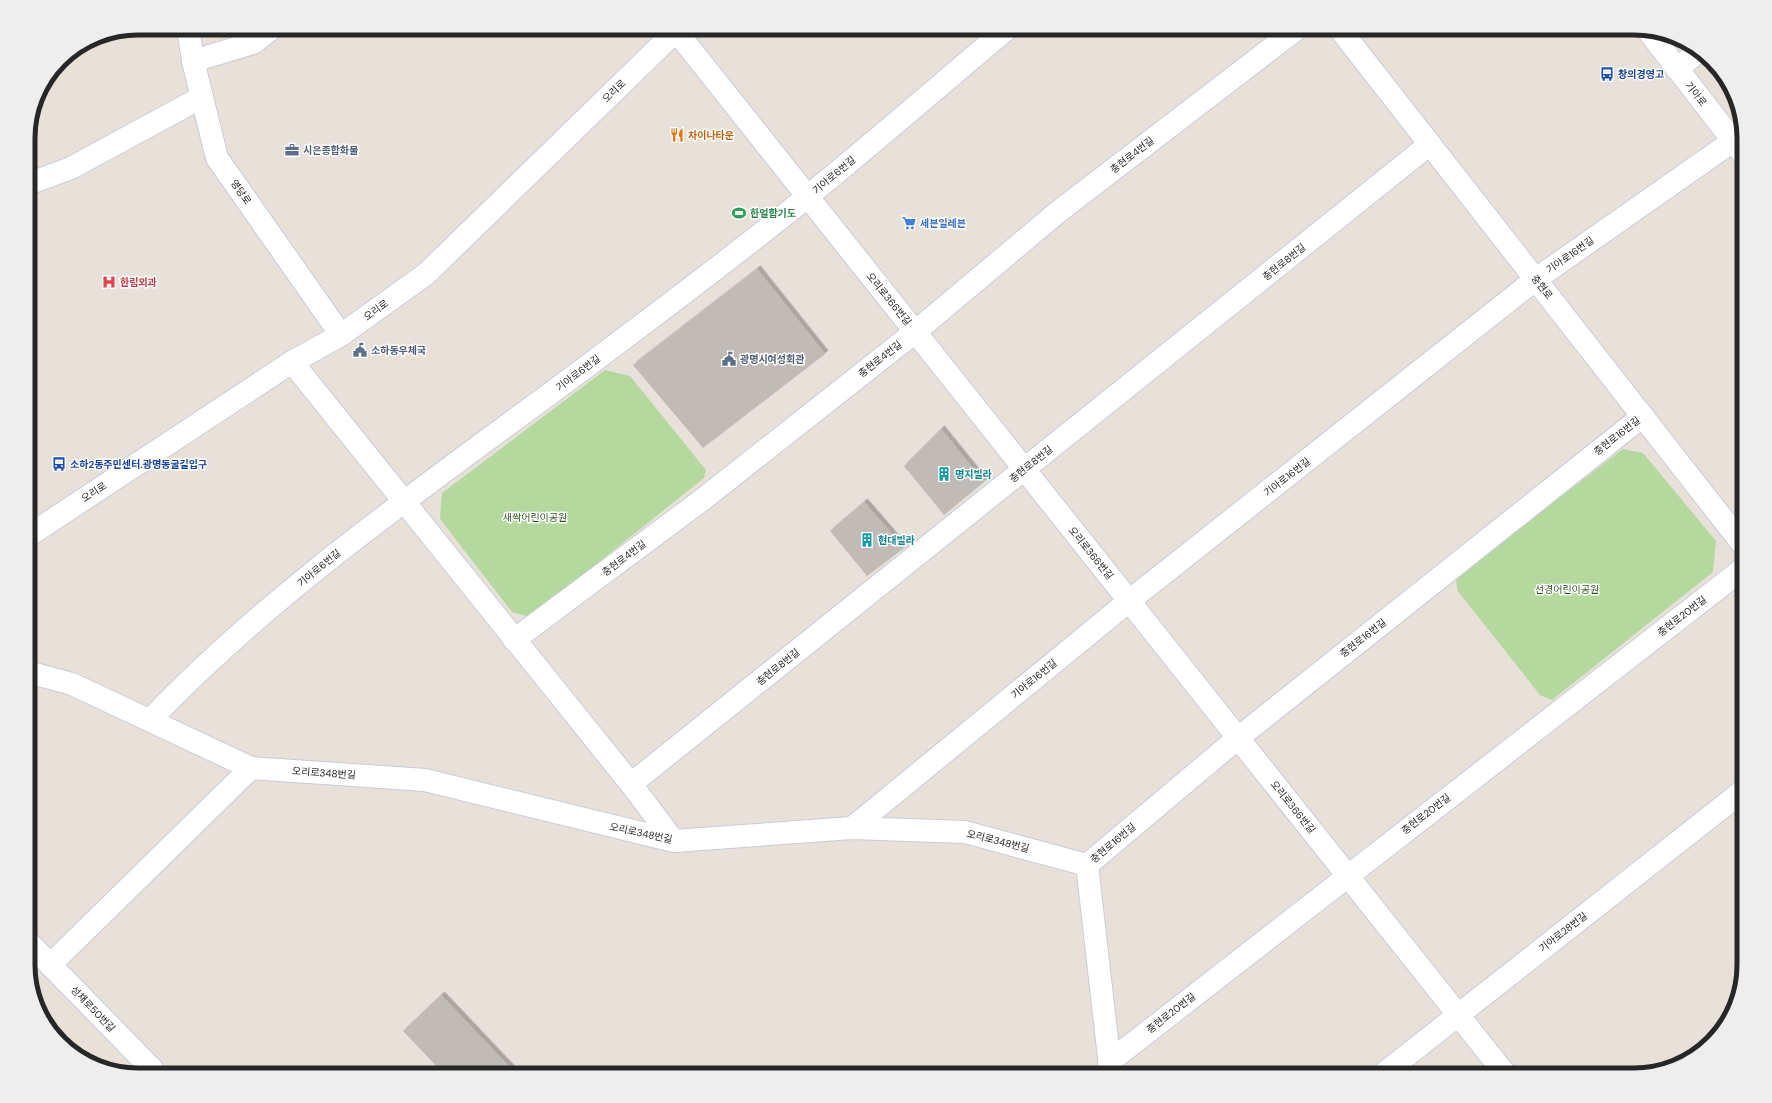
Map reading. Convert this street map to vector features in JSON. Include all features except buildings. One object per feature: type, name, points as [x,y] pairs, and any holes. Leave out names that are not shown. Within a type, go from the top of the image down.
[{"type":"street","name":"영당로","points":[[189,35],[193,61],[217,158],[341,335]]},
{"type":"street","points":[[193,61],[253,43],[263,35]]},
{"type":"street","name":"오리로","points":[[35,531],[292,362],[341,335],[426,274],[673,35]]},
{"type":"street","name":"오리로366번길","points":[[682,35],[1024,470],[1130,601],[1500,1068]]},
{"type":"street","name":"기아로6번길","points":[[150,720],[175,694],[262,614],[345,548],[620,342],[808,197],[1000,35]]},
{"type":"street","name":"충현로4번길","points":[[514,640],[702,500],[915,332],[1058,212],[1289,35]]},
{"type":"street","name":"충현로","points":[[1344,35],[1737,537]]},
{"type":"street","name":"기아로","points":[[1652,37],[1737,147]]},
{"type":"street","points":[[1677,69],[1695,55]]},
{"type":"street","points":[[35,181],[71,168],[202,97]]},
{"type":"street","name":"충현로8번길","points":[[631,784],[1430,144]]},
{"type":"street","name":"기아로16번길","points":[[852,828],[1130,601],[1536,279],[1737,149]]},
{"type":"street","points":[[292,362],[631,784],[674,842]]},
{"type":"street","name":"충현로16번길","points":[[1087,865],[1238,738],[1643,416]]},
{"type":"street","name":"충현로20번길","points":[[1110,1068],[1347,875],[1737,573]]},
{"type":"street","name":"오리로348번길","points":[[35,674],[72,684],[251,768],[425,780],[674,842],[852,828],[965,832],[1087,865]]},
{"type":"street","points":[[50,965],[251,768]]},
{"type":"street","name":"기아로28번길","points":[[1391,1068],[1737,796]]},
{"type":"street","points":[[1087,865],[1110,1068]]},
{"type":"street","name":"성채로50번길","points":[[35,949],[151,1068]]},
{"type":"green space","name":"새싹어린이공원","points":[[605,370],[630,376],[706,470],[704,478],[530,617],[512,612],[440,519],[442,493]]},
{"type":"green space","name":"선경어린이공원","points":[[1623,449],[1643,453],[1716,541],[1713,572],[1552,700],[1540,695],[1457,590],[1456,577]]},
{"type":"place","name":"창의경영고","points":[[1607,74]]},
{"type":"place","name":"차이나타운","points":[[677,135]]},
{"type":"place","name":"시은종합화물","points":[[292,150]]},
{"type":"place","name":"한얼합기도","points":[[739,213]]},
{"type":"place","name":"세븐일레븐","points":[[909,223]]},
{"type":"place","name":"한림외과","points":[[109,282]]},
{"type":"place","name":"소하동우체국","points":[[360,350]]},
{"type":"place","name":"광명시여성회관","points":[[729,359]]},
{"type":"place","name":"소하2동주민센터.광명동굴길입구","points":[[59,464]]},
{"type":"place","name":"명지빌라","points":[[944,474]]},
{"type":"place","name":"현대빌라","points":[[867,540]]}]
